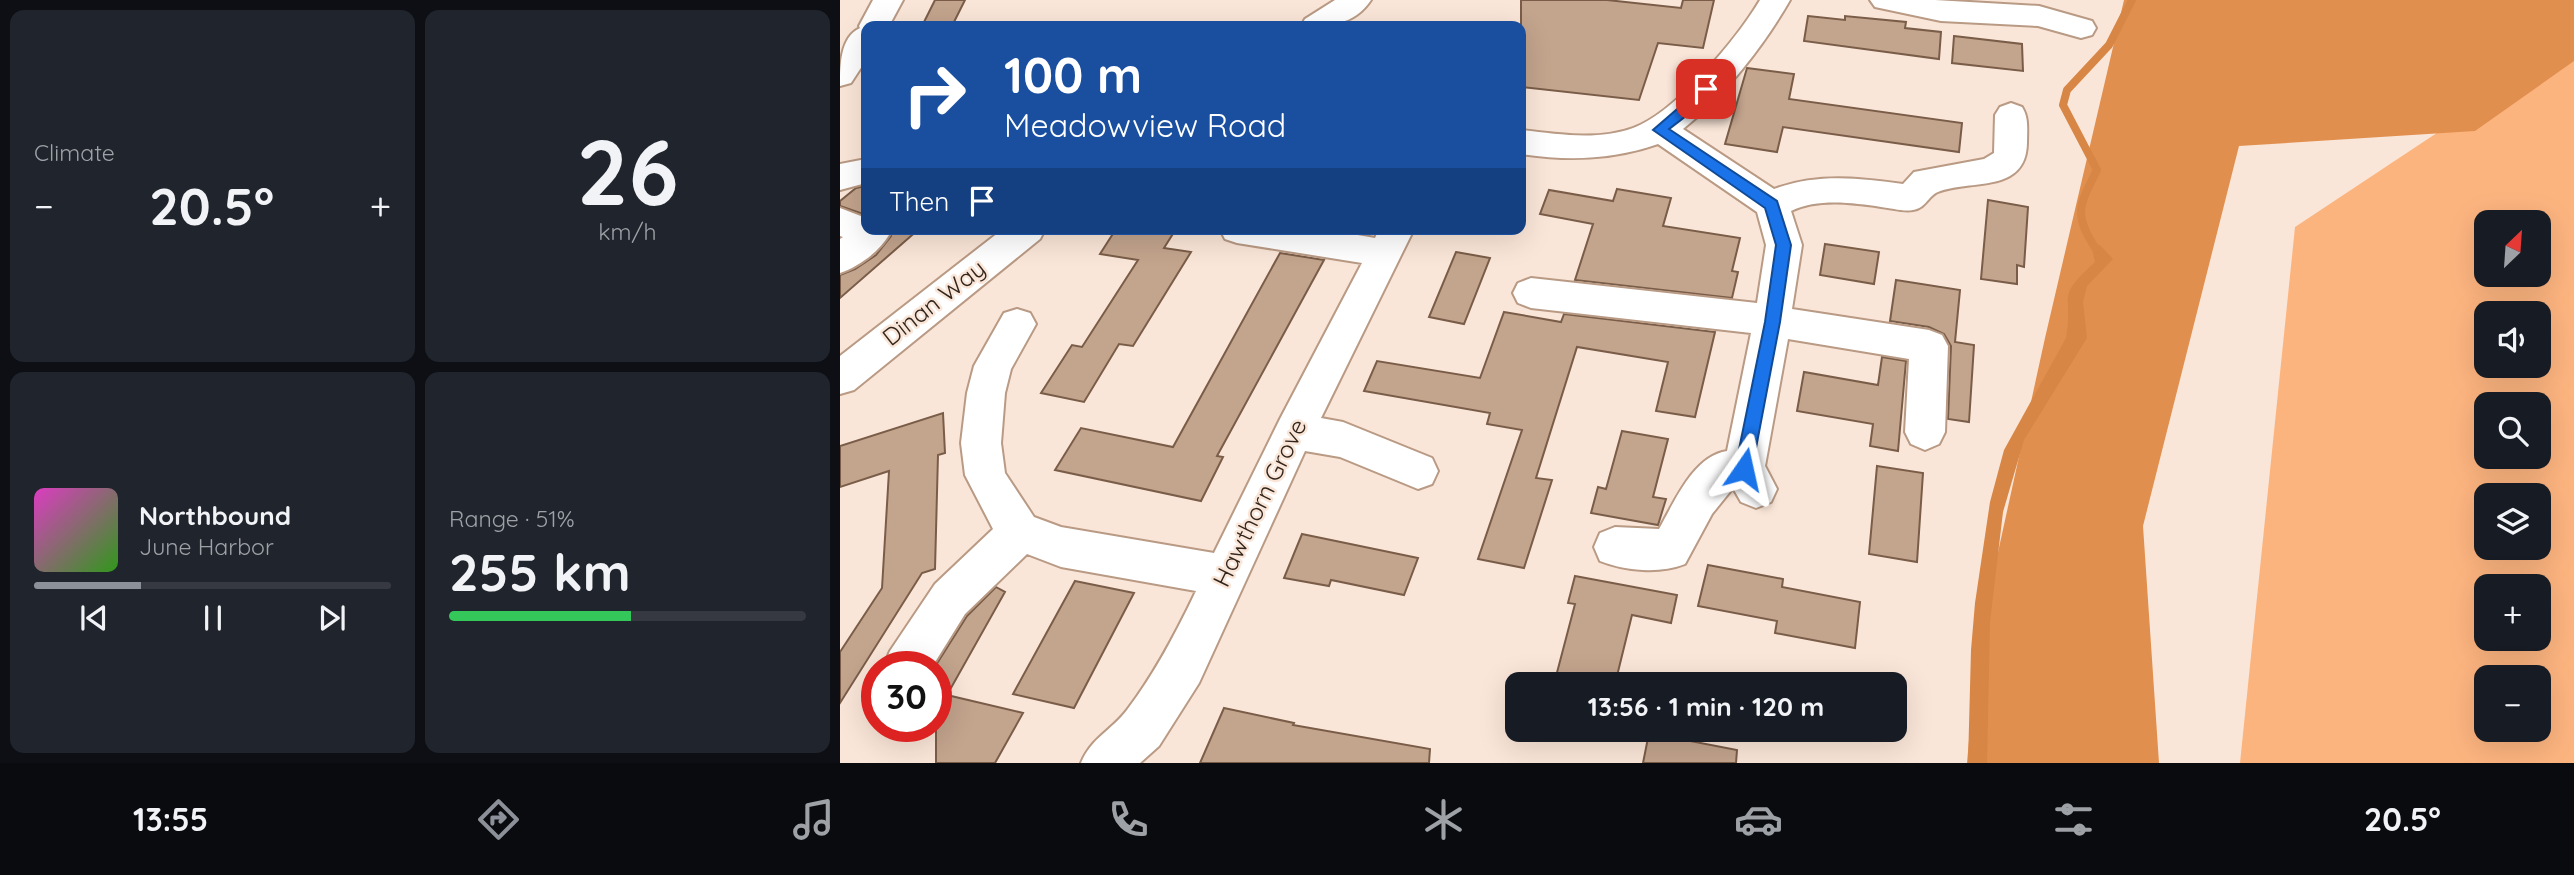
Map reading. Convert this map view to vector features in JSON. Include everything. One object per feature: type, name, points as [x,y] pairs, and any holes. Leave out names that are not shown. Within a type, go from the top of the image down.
[{"type":"street","points":[[877,21],[888,0]]},
{"type":"street","points":[[1324,21],[1356,0]]},
{"type":"street","points":[[1526,143],[1551,147],[1609,146],[1660,130],[1692,105],[1751,36],[1775,0]]},
{"type":"street","points":[[1885,0],[1941,11],[2039,16],[2081,28]]},
{"type":"street","points":[[840,75],[861,44]]},
{"type":"street","points":[[1772,205],[1783,198],[1841,188],[1911,198],[1926,181],[1992,170],[2010,159],[2011,115]]},
{"type":"street","points":[[1615,547],[1670,550],[1697,501],[1723,470],[1750,479],[1783,245],[1772,205],[1660,130]]},
{"type":"street","points":[[840,177],[861,172]]},
{"type":"street","points":[[840,221],[861,230]]},
{"type":"street","points":[[840,260],[871,235]]},
{"type":"street","name":"Dinan Way","points":[[840,378],[1020,235]]},
{"type":"street","points":[[1314,235],[1391,241]]},
{"type":"street","name":"Hawthorn Grove","points":[[1105,763],[1142,729],[1176,677],[1294,431],[1391,241]]},
{"type":"street","points":[[1531,293],[1772,322],[1929,346],[1925,432]]},
{"type":"street","points":[[1017,324],[993,366],[986,393],[981,443],[985,475],[999,503],[1020,532],[1061,547],[1225,576]]},
{"type":"street","points":[[1294,431],[1343,440],[1418,471]]},
{"type":"street","points":[[916,651],[950,599],[1020,532]]},
{"type":"shaded area","points":[[2124,0],[2574,0],[2574,61],[2475,131],[2239,146],[2143,526],[2159,763],[1967,763],[1977,648],[2045,338]]},
{"type":"shaded area","points":[[2574,42],[2574,763],[2240,763],[2295,227]]},
{"type":"shaded area","points":[[2090,240],[2101,246],[2113,259],[2087,286],[2083,302],[2087,338],[2024,440],[2003,512],[1990,622],[1987,763],[1968,763],[1971,650],[1990,502],[2004,450],[2066,338],[2070,290],[2095,262]]},
{"type":"building","points":[[935,0],[965,0],[954,21],[924,21]]},
{"type":"building","points":[[1521,0],[1607,0],[1681,8],[1683,0],[1714,0],[1703,48],[1658,43],[1639,100],[1526,88],[1526,21],[1521,21]]},
{"type":"building","points":[[1808,16],[1845,20],[1845,16],[1906,22],[1905,28],[1941,32],[1939,59],[1804,41]]},
{"type":"building","points":[[1954,36],[2022,44],[2023,71],[1952,63]]},
{"type":"building","points":[[1747,68],[1794,74],[1789,99],[1962,123],[1959,152],[1783,127],[1777,152],[1725,144]]},
{"type":"building","points":[[861,187],[861,213],[840,206],[840,201]]},
{"type":"building","points":[[1617,189],[1671,198],[1663,226],[1740,238],[1732,271],[1738,272],[1732,298],[1575,280],[1593,224],[1540,214],[1549,190],[1613,201]]},
{"type":"building","points":[[1988,200],[2028,207],[2024,267],[2017,265],[2017,284],[1981,279]]},
{"type":"building","points":[[912,235],[840,298],[840,275],[876,255],[891,236]]},
{"type":"building","points":[[1112,235],[1172,235],[1164,248],[1191,252],[1133,346],[1119,344],[1084,402],[1041,393],[1072,345],[1082,347],[1138,260],[1100,254]]},
{"type":"building","points":[[1825,244],[1879,252],[1874,284],[1820,275]]},
{"type":"building","points":[[1456,252],[1490,258],[1464,324],[1429,317]]},
{"type":"building","points":[[1280,253],[1324,260],[1217,456],[1223,457],[1201,501],[1055,470],[1081,428],[1173,447]]},
{"type":"building","points":[[1896,280],[1960,290],[1955,342],[1974,345],[1969,422],[1948,419],[1951,346],[1944,334],[1929,327],[1890,321]]},
{"type":"building","points":[[1504,312],[1561,322],[1564,314],[1715,332],[1695,417],[1656,411],[1668,362],[1577,347],[1536,478],[1552,480],[1524,568],[1478,559],[1522,430],[1487,424],[1490,413],[1364,391],[1377,361],[1480,378]]},
{"type":"building","points":[[1882,357],[1906,361],[1898,451],[1870,446],[1873,424],[1797,411],[1804,372],[1878,385]]},
{"type":"building","points":[[943,413],[945,453],[938,455],[935,569],[922,573],[873,651],[861,651],[861,670],[840,703],[840,652],[882,588],[889,471],[840,487],[840,446]]},
{"type":"building","points":[[1622,431],[1668,439],[1653,497],[1666,499],[1658,525],[1591,513],[1598,487],[1606,489]]},
{"type":"building","points":[[1877,466],[1923,473],[1917,562],[1869,554]]},
{"type":"building","points":[[1302,534],[1418,558],[1404,595],[1331,580],[1329,586],[1284,578]]},
{"type":"building","points":[[1708,565],[1783,579],[1782,587],[1860,602],[1855,648],[1775,633],[1777,621],[1698,606]]},
{"type":"building","points":[[1575,576],[1677,595],[1671,623],[1632,615],[1618,672],[1557,672],[1575,604],[1568,603]]},
{"type":"building","points":[[1075,581],[1134,593],[1074,708],[1013,694]]},
{"type":"building","points":[[996,587],[1005,592],[952,686],[952,651],[945,651],[967,616]]},
{"type":"building","points":[[952,696],[1023,713],[995,763],[936,763],[936,742],[952,742]]},
{"type":"building","points":[[1224,708],[1294,723],[1293,725],[1430,749],[1429,763],[1200,763]]},
{"type":"building","points":[[1647,742],[1696,742],[1737,750],[1736,763],[1643,763]]},
{"type":"waterway","points":[[2096,249],[2084,227],[2081,210],[2097,170],[2063,105],[2067,90],[2109,45],[2132,0]]},
{"type":"route","points":[[1706,89],[1692,105],[1660,130],[1772,205],[1783,245],[1772,322],[1744,469]]}]
